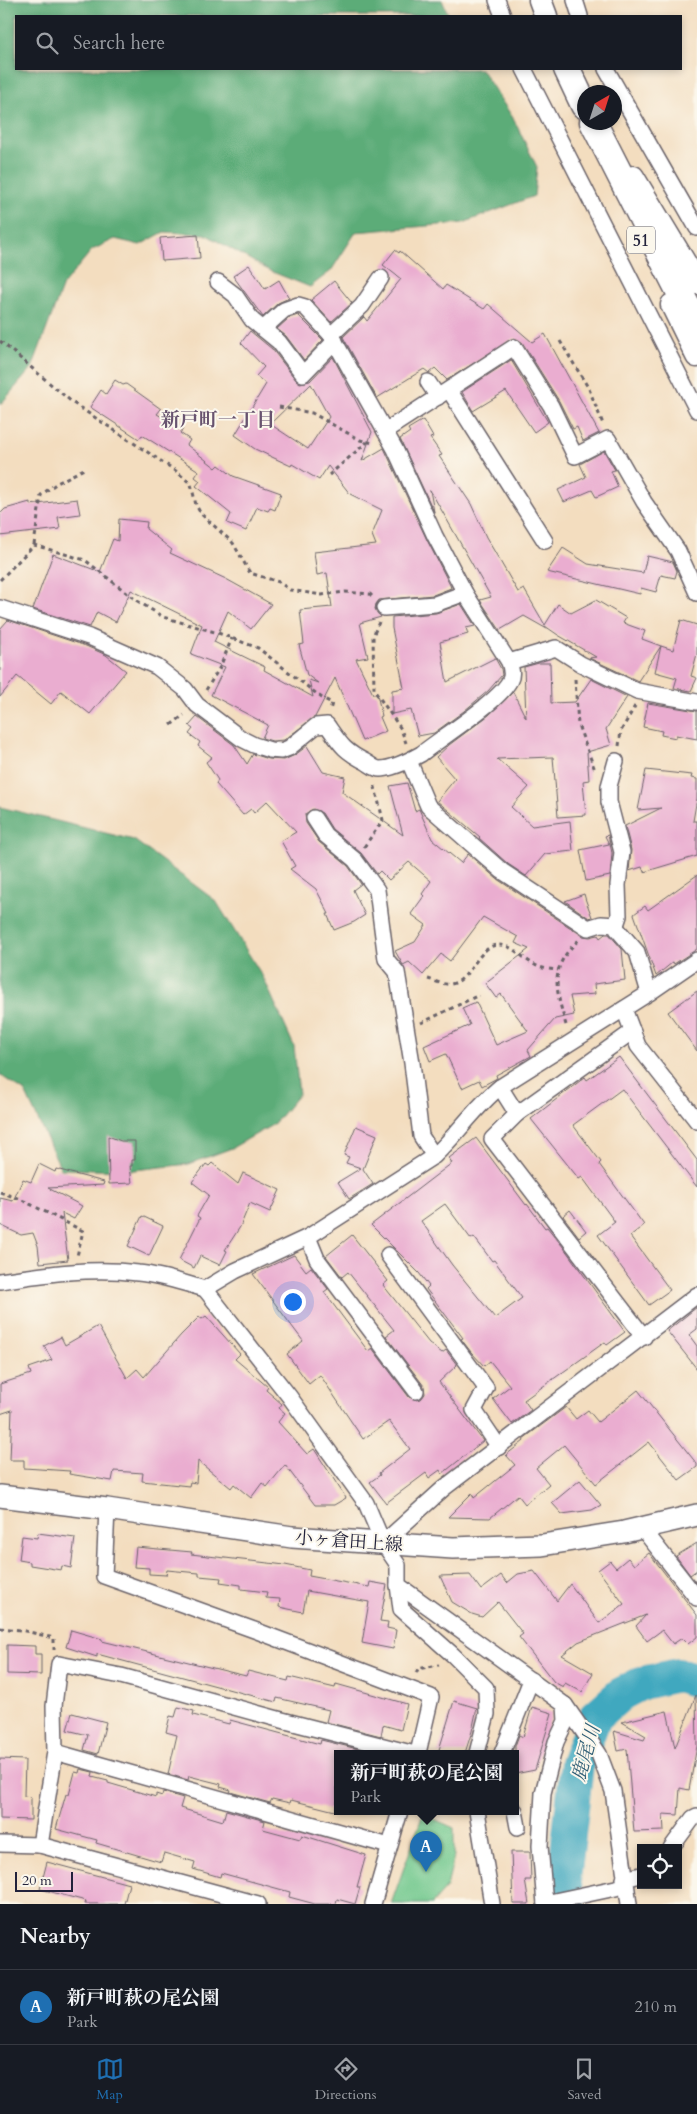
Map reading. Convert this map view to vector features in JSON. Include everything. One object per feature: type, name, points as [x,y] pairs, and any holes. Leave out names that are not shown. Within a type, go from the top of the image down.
[{"type":"highway","points":[[567,70],[577,90]]},
{"type":"highway","name":"51","points":[[597,130],[697,326]]},
{"type":"main road","points":[[540,0],[546,15]]},
{"type":"main road","points":[[567,70],[577,94]]},
{"type":"main road","points":[[568,70],[577,85]]},
{"type":"main road","name":"51","points":[[592,130],[631,219],[697,356]]},
{"type":"main road","name":"51","points":[[605,130],[697,283]]},
{"type":"main road","name":"小ヶ倉田上線","points":[[0,1496],[106,1509],[292,1537],[453,1548],[542,1544],[642,1528],[697,1515]]},
{"type":"street","points":[[497,0],[503,15]]},
{"type":"street","points":[[575,0],[580,15]]},
{"type":"street","points":[[525,70],[697,410]]},
{"type":"street","points":[[607,70],[697,228]]},
{"type":"street","points":[[218,282],[235,295],[252,320],[279,342],[303,374],[362,306],[381,278]]},
{"type":"street","points":[[0,608],[89,637],[157,667],[185,689],[197,705],[242,739],[270,750],[281,751],[289,748],[316,726],[327,725],[345,750],[374,768],[382,769],[409,761],[421,754],[491,701],[505,688],[511,679],[512,670],[509,662],[466,593],[435,536],[395,449],[333,338],[305,307],[298,305],[284,310],[263,329]]},
{"type":"street","points":[[385,431],[514,347],[551,406],[575,456],[608,439],[644,502],[678,552],[697,593]]},
{"type":"street","points":[[428,382],[444,394],[545,540]]},
{"type":"street","points":[[384,608],[435,604],[466,593]]},
{"type":"street","points":[[509,662],[556,648],[628,687],[643,693],[697,702]]},
{"type":"street","points":[[409,761],[428,806],[502,871],[588,928],[601,924],[616,925]]},
{"type":"street","points":[[616,761],[609,786],[609,802],[622,852],[618,885],[619,916],[616,925],[617,929],[637,952],[649,993]]},
{"type":"street","points":[[314,818],[325,835],[355,860],[377,890],[386,959],[397,972],[421,1136],[434,1156]]},
{"type":"street","points":[[205,1289],[235,1271],[308,1237],[434,1156],[449,1142],[486,1098],[500,1087],[649,993],[697,960]]},
{"type":"street","points":[[624,1009],[638,1046],[697,1121]]},
{"type":"street","points":[[633,1031],[517,1114],[492,1139],[644,1337]]},
{"type":"street","points":[[500,1087],[517,1114]]},
{"type":"street","points":[[308,1237],[317,1259],[416,1391]]},
{"type":"street","points":[[388,1254],[486,1388],[474,1410],[500,1447]]},
{"type":"street","points":[[0,1281],[74,1271],[137,1272],[160,1276],[205,1289],[289,1396],[366,1504],[383,1543],[398,1565],[401,1609],[453,1655],[486,1688],[487,1714],[478,1750]]},
{"type":"street","points":[[383,1543],[444,1488],[697,1295]]},
{"type":"street","points":[[106,1509],[104,1576],[257,1631],[431,1697],[419,1750]]},
{"type":"street","points":[[642,1528],[697,1598]]},
{"type":"street","points":[[398,1586],[565,1705],[599,1754],[613,1791],[629,1904]]},
{"type":"street","points":[[40,1845],[55,1752],[54,1706],[58,1664],[121,1676],[400,1750]]},
{"type":"street","points":[[503,1750],[531,1680]]},
{"type":"street","points":[[565,1705],[566,1721],[556,1742],[543,1793],[540,1846],[545,1903],[589,1894],[637,1877]]},
{"type":"street","points":[[55,1752],[389,1846]]},
{"type":"street","points":[[373,1904],[399,1815]]},
{"type":"street","points":[[478,1815],[492,1904]]},
{"type":"street","points":[[516,1815],[518,1828]]},
{"type":"street","points":[[674,1844],[693,1818],[697,1816]]},
{"type":"street","points":[[0,1844],[40,1845],[258,1904]]},
{"type":"path","points":[[0,341],[73,403],[176,471],[191,484],[196,505],[201,514],[233,543],[250,573],[279,582],[290,590],[322,595],[345,592],[370,594],[384,608],[373,636],[374,690],[401,729],[408,747],[409,761]]},
{"type":"path","points":[[560,341],[589,389],[608,439]]},
{"type":"path","points":[[279,406],[312,413],[360,440],[395,449]]},
{"type":"path","points":[[329,475],[368,442]]},
{"type":"path","points":[[0,580],[34,545],[41,494],[84,468]]},
{"type":"path","points":[[34,545],[85,560],[136,600],[163,617],[258,648],[322,698],[332,703],[324,725]]},
{"type":"path","points":[[171,725],[197,705],[220,667],[232,638]]},
{"type":"path","points":[[572,658],[577,691],[578,725],[595,770]]},
{"type":"path","points":[[616,761],[621,731],[643,693]]},
{"type":"path","points":[[355,860],[383,820],[374,785],[374,768]]},
{"type":"path","points":[[570,1043],[559,998],[558,970],[561,960],[588,928]]},
{"type":"path","points":[[428,979],[442,984],[452,984],[463,978],[491,946],[500,944],[515,951],[537,966],[558,970]]},
{"type":"path","points":[[407,1030],[479,995]]},
{"type":"path","points":[[0,1192],[28,1203],[83,1231],[74,1271]]},
{"type":"path","points":[[0,1628],[21,1630],[54,1638],[54,1652],[58,1664]]},
{"type":"path","points":[[409,1690],[418,1669],[439,1665],[453,1655]]},
{"type":"green space","points":[[0,0],[442,0],[449,15],[15,15],[15,70],[482,70],[513,118],[537,167],[534,196],[463,223],[356,232],[331,271],[310,287],[270,271],[205,234],[164,232],[140,245],[115,239],[92,250],[63,285],[32,368],[0,405]]},
{"type":"green space","points":[[0,807],[134,840],[216,901],[263,977],[294,1046],[299,1094],[274,1124],[232,1148],[189,1164],[125,1171],[61,1169],[25,1092],[0,1075]]},
{"type":"green space","points":[[423,1815],[454,1828],[454,1856],[447,1887],[432,1904],[391,1904]]},
{"type":"building","points":[[198,235],[200,258],[162,261],[160,238]]},
{"type":"building","points":[[395,250],[399,253],[400,251],[443,289],[446,285],[484,309],[488,304],[532,342],[545,334],[599,433],[583,441],[577,427],[573,429],[559,401],[522,342],[514,338],[447,380],[435,368],[429,373],[424,369],[377,398],[343,337],[364,317],[367,321],[401,279],[383,265]]},
{"type":"building","points":[[249,265],[265,289],[279,280],[289,298],[278,303],[263,317],[233,276]]},
{"type":"building","points":[[334,281],[352,303],[331,322],[311,300]]},
{"type":"building","points":[[298,315],[323,340],[304,360],[286,336],[277,329],[289,318]]},
{"type":"building","points":[[250,331],[272,349],[300,383],[310,381],[333,357],[372,432],[362,461],[384,448],[451,588],[433,595],[379,600],[375,609],[381,617],[360,623],[368,657],[356,659],[373,694],[377,694],[382,716],[380,717],[386,731],[362,741],[335,678],[315,717],[284,740],[272,741],[262,738],[268,725],[211,695],[225,667],[191,654],[202,625],[131,590],[116,622],[97,612],[90,627],[33,609],[53,554],[100,572],[113,539],[118,541],[119,519],[147,522],[146,529],[172,550],[170,553],[226,579],[271,604],[251,629],[228,611],[214,642],[265,667],[264,670],[313,697],[309,680],[318,683],[307,675],[299,645],[304,644],[300,610],[332,607],[327,573],[317,575],[314,552],[376,545],[372,535],[382,510],[350,494],[328,466],[319,480],[292,464],[291,466],[255,449],[235,435],[266,384],[256,376],[264,367],[241,343]],"holes":[[[311,384],[329,417],[308,449],[270,424]]]},
{"type":"building","points":[[511,360],[548,422],[534,432],[506,391],[473,411],[462,392]]},
{"type":"building","points":[[115,380],[123,385],[126,384],[161,409],[157,414],[183,429],[180,433],[190,440],[187,445],[216,468],[219,465],[233,476],[281,493],[275,510],[270,508],[268,511],[257,507],[246,531],[227,523],[231,514],[196,486],[200,481],[195,477],[199,471],[142,435],[139,439],[90,407],[101,390],[106,394]]},
{"type":"building","points":[[423,420],[433,437],[430,438],[442,455],[439,456],[471,504],[486,537],[518,592],[524,589],[545,625],[558,604],[571,613],[596,600],[626,618],[623,623],[645,631],[642,639],[661,646],[638,681],[589,658],[596,657],[545,626],[547,629],[524,616],[500,630],[480,600],[491,597],[430,490],[434,512],[400,439],[410,432],[408,429]]},
{"type":"building","points":[[604,451],[615,470],[611,471],[618,487],[596,497],[592,490],[564,502],[558,490],[586,477],[580,464]]},
{"type":"building","points":[[77,499],[80,514],[58,517],[60,529],[0,536],[0,514],[5,509],[30,502],[30,505]]},
{"type":"building","points":[[563,548],[588,564],[643,573],[647,556],[673,562],[677,571],[675,578],[661,575],[656,592],[641,588],[640,594],[547,572]]},
{"type":"building","points":[[461,604],[475,626],[466,628],[468,634],[440,642],[447,682],[495,658],[502,675],[488,691],[434,733],[418,736],[411,710],[392,714],[392,690],[404,688],[392,628],[392,617],[436,613]]},
{"type":"building","points":[[8,620],[86,646],[106,655],[126,671],[90,714],[61,691],[51,704],[17,676],[0,697],[0,629]]},
{"type":"building","points":[[681,620],[697,625],[697,654],[691,676],[697,678],[691,691],[674,688],[677,678],[655,672],[661,646],[673,650]]},
{"type":"building","points":[[539,663],[550,663],[551,703],[575,702],[591,679],[627,697],[606,729],[611,745],[587,752],[589,780],[583,781],[586,815],[558,817],[553,757],[497,759],[529,787],[511,807],[532,826],[570,821],[573,851],[545,854],[526,876],[508,864],[480,837],[437,801],[455,779],[436,757],[489,715],[513,692],[526,718],[524,667]]},
{"type":"building","points":[[648,703],[697,711],[697,739],[676,735],[676,738],[661,735],[662,731],[643,727]]},
{"type":"building","points":[[197,717],[234,745],[247,764],[253,754],[269,759],[284,760],[307,746],[323,772],[345,777],[342,792],[403,835],[390,786],[407,783],[415,811],[419,809],[432,839],[461,863],[468,854],[497,879],[583,936],[598,935],[600,938],[605,934],[609,934],[622,949],[625,980],[594,984],[595,994],[570,996],[574,1015],[555,1019],[528,1050],[531,1056],[496,1075],[497,1078],[482,1086],[479,1080],[462,1088],[446,1054],[430,1061],[424,1046],[470,1025],[462,1008],[476,1002],[496,1045],[528,1031],[501,994],[496,998],[485,983],[529,949],[515,943],[518,937],[483,917],[450,961],[441,954],[423,975],[409,962],[403,965],[395,951],[415,942],[426,925],[411,914],[424,896],[422,894],[431,881],[409,862],[389,880],[380,871],[377,874],[361,853],[332,829],[322,813],[313,809],[305,814],[306,823],[319,842],[348,866],[361,884],[353,890],[365,915],[354,922],[334,930],[327,914],[329,914],[316,889],[290,869],[295,866],[281,841],[296,832],[267,801],[254,813],[251,809],[243,815],[216,784],[218,780],[206,762],[212,757],[198,746],[200,742],[189,734],[193,729],[189,726]]},
{"type":"building","points":[[646,770],[692,775],[691,778],[697,779],[697,798],[693,821],[697,821],[697,856],[644,872],[642,867],[629,871],[631,850],[625,826],[661,808],[638,810]]},
{"type":"building","points":[[608,835],[612,853],[610,876],[586,881],[580,850],[609,844],[605,836]]},
{"type":"building","points":[[697,875],[697,949],[674,964],[673,962],[656,976],[634,914],[645,906],[648,910]]},
{"type":"building","points":[[584,894],[592,917],[589,918],[565,901]]},
{"type":"building","points":[[697,991],[697,1051],[668,1012]]},
{"type":"building","points":[[619,1057],[697,1160],[697,1187],[622,1089],[573,1125],[644,1225],[630,1236],[670,1290],[649,1305],[598,1235],[615,1222],[582,1177],[579,1179],[531,1119],[585,1077],[587,1080]]},
{"type":"building","points":[[356,1126],[377,1135],[363,1169],[373,1184],[349,1199],[338,1182],[361,1168],[346,1163],[349,1157],[344,1155]]},
{"type":"building","points":[[108,1136],[121,1141],[135,1141],[135,1160],[132,1160],[132,1166],[130,1166],[132,1183],[109,1184]]},
{"type":"building","points":[[476,1138],[526,1205],[564,1248],[625,1332],[607,1345],[605,1342],[524,1400],[531,1410],[512,1424],[493,1399],[510,1386],[490,1361],[484,1366],[471,1352],[461,1339],[463,1338],[426,1289],[429,1286],[419,1273],[371,1225],[452,1163],[449,1158]],"holes":[[[445,1204],[471,1239],[474,1237],[492,1261],[494,1260],[522,1298],[495,1318],[452,1265],[421,1221]]]},
{"type":"building","points":[[212,1163],[238,1184],[243,1173],[280,1190],[270,1212],[250,1203],[240,1227],[225,1250],[227,1251],[220,1265],[200,1256],[194,1268],[179,1260],[200,1218],[197,1216],[209,1195],[192,1182],[206,1164],[209,1166]]},
{"type":"building","points":[[39,1164],[55,1172],[56,1169],[104,1182],[103,1185],[48,1188],[82,1206],[74,1219],[62,1213],[68,1260],[40,1263],[38,1246],[33,1233],[21,1235],[0,1225],[0,1198],[13,1201],[23,1179],[31,1182]]},
{"type":"building","points":[[570,1210],[586,1231],[579,1237],[563,1216]]},
{"type":"building","points":[[142,1216],[163,1226],[149,1256],[128,1246]]},
{"type":"building","points":[[352,1235],[388,1281],[383,1285],[429,1343],[442,1353],[446,1350],[457,1365],[439,1382],[483,1441],[442,1474],[440,1470],[429,1478],[426,1473],[386,1503],[370,1482],[410,1449],[389,1421],[363,1439],[320,1375],[309,1384],[287,1354],[303,1341],[253,1274],[294,1255],[306,1271],[311,1267],[328,1289],[324,1292],[368,1351],[372,1348],[409,1397],[417,1400],[421,1399],[425,1394],[424,1386],[386,1336],[394,1330],[348,1272],[342,1277],[326,1256]]},
{"type":"building","points":[[697,1307],[697,1329],[689,1335],[697,1346],[697,1369],[667,1331]]},
{"type":"building","points":[[206,1316],[240,1354],[235,1359],[268,1387],[266,1390],[282,1404],[279,1408],[285,1413],[278,1422],[307,1454],[314,1449],[346,1498],[334,1505],[315,1505],[285,1465],[267,1487],[262,1483],[251,1498],[234,1484],[231,1488],[198,1461],[196,1483],[190,1482],[189,1486],[142,1481],[143,1473],[114,1471],[112,1481],[69,1474],[70,1471],[24,1468],[24,1460],[10,1460],[12,1410],[0,1414],[0,1384],[31,1374],[29,1368],[52,1360],[44,1346],[61,1337],[65,1345],[98,1326],[127,1378],[137,1369],[144,1377],[199,1317],[202,1319]]},
{"type":"building","points":[[638,1390],[697,1464],[697,1467],[679,1480],[649,1442],[596,1484],[564,1445],[536,1468],[549,1484],[525,1504],[518,1495],[490,1518],[448,1517],[472,1493],[474,1498],[515,1465],[506,1455],[524,1441],[523,1439],[566,1407],[576,1419],[588,1410],[598,1422]]},
{"type":"building","points":[[580,1480],[601,1505],[592,1510],[562,1514],[552,1503]]},
{"type":"building","points":[[38,1533],[75,1538],[71,1568],[62,1566],[61,1570],[30,1565],[30,1562],[19,1560],[22,1536],[37,1538]]},
{"type":"building","points":[[697,1543],[697,1570],[690,1575],[676,1556]]},
{"type":"building","points":[[136,1547],[192,1552],[191,1554],[285,1565],[310,1570],[309,1576],[369,1587],[370,1582],[387,1585],[380,1621],[388,1622],[387,1628],[396,1630],[393,1649],[362,1643],[369,1602],[307,1591],[303,1612],[279,1607],[280,1599],[266,1598],[267,1592],[241,1589],[241,1585],[220,1582],[221,1578],[199,1576],[199,1573],[167,1570],[166,1575],[149,1574],[149,1568],[134,1567]]},
{"type":"building","points":[[649,1553],[697,1615],[697,1637],[688,1644],[682,1638],[673,1644],[662,1630],[647,1641],[636,1626],[646,1615],[578,1642],[562,1655],[593,1673],[582,1692],[565,1683],[563,1687],[554,1682],[519,1637],[523,1634],[498,1602],[482,1617],[472,1614],[452,1602],[440,1576],[470,1575],[481,1590],[501,1575],[507,1583],[518,1574],[534,1571],[557,1601],[570,1584],[599,1623],[624,1604],[598,1570],[610,1561],[616,1568],[628,1558],[634,1565]]},
{"type":"building","points":[[71,1630],[102,1639],[102,1641],[246,1676],[248,1671],[288,1681],[289,1677],[335,1688],[336,1684],[407,1704],[401,1730],[383,1725],[381,1736],[326,1722],[329,1710],[277,1698],[276,1702],[97,1654],[97,1657],[66,1647]]},
{"type":"building","points":[[7,1645],[35,1646],[35,1654],[41,1654],[41,1675],[7,1674]]},
{"type":"building","points":[[696,1695],[697,1746],[689,1790],[680,1788],[678,1815],[663,1814],[664,1831],[634,1832],[627,1749],[618,1751],[614,1731],[644,1740],[646,1736],[622,1722],[667,1711],[675,1748]]},
{"type":"building","points":[[454,1701],[477,1708],[466,1750],[439,1750]]},
{"type":"building","points":[[178,1707],[194,1711],[193,1715],[229,1724],[230,1720],[320,1744],[321,1740],[362,1750],[334,1750],[334,1811],[291,1800],[290,1803],[272,1799],[270,1803],[230,1792],[231,1790],[220,1787],[221,1784],[189,1776],[188,1780],[168,1774],[177,1735],[166,1732],[170,1716],[175,1717]]},
{"type":"building","points":[[532,1707],[552,1713],[535,1770],[519,1773],[519,1750],[515,1750],[515,1746],[519,1735],[523,1737]]},
{"type":"building","points":[[72,1713],[106,1722],[98,1754],[84,1750],[88,1735],[67,1730]]},
{"type":"building","points":[[0,1759],[25,1760],[24,1796],[31,1797],[31,1820],[0,1819]]},
{"type":"building","points":[[80,1769],[93,1772],[92,1777],[108,1781],[108,1783],[156,1797],[156,1794],[162,1796],[163,1792],[183,1798],[180,1808],[223,1821],[226,1810],[265,1821],[263,1829],[300,1839],[302,1835],[366,1855],[357,1887],[360,1887],[355,1904],[337,1899],[336,1904],[315,1904],[289,1897],[290,1892],[221,1873],[220,1877],[193,1869],[195,1862],[164,1853],[161,1862],[96,1843],[97,1840],[56,1829],[66,1794],[69,1795],[75,1772],[79,1773]]},
{"type":"building","points":[[511,1852],[530,1852],[531,1880],[525,1880],[529,1904],[513,1904]]},
{"type":"building","points":[[47,1862],[129,1884],[124,1904],[85,1904],[86,1901],[40,1889]]},
{"type":"waterway","name":"鹿尾川","points":[[568,1904],[564,1879],[577,1764],[595,1717],[621,1694],[642,1683],[678,1675],[697,1681]]},
{"type":"place","name":"新戸町萩の尾公園","points":[[426,1872]]},
{"type":"district","name":"新戸町一丁目","points":[[218,419]]}]
